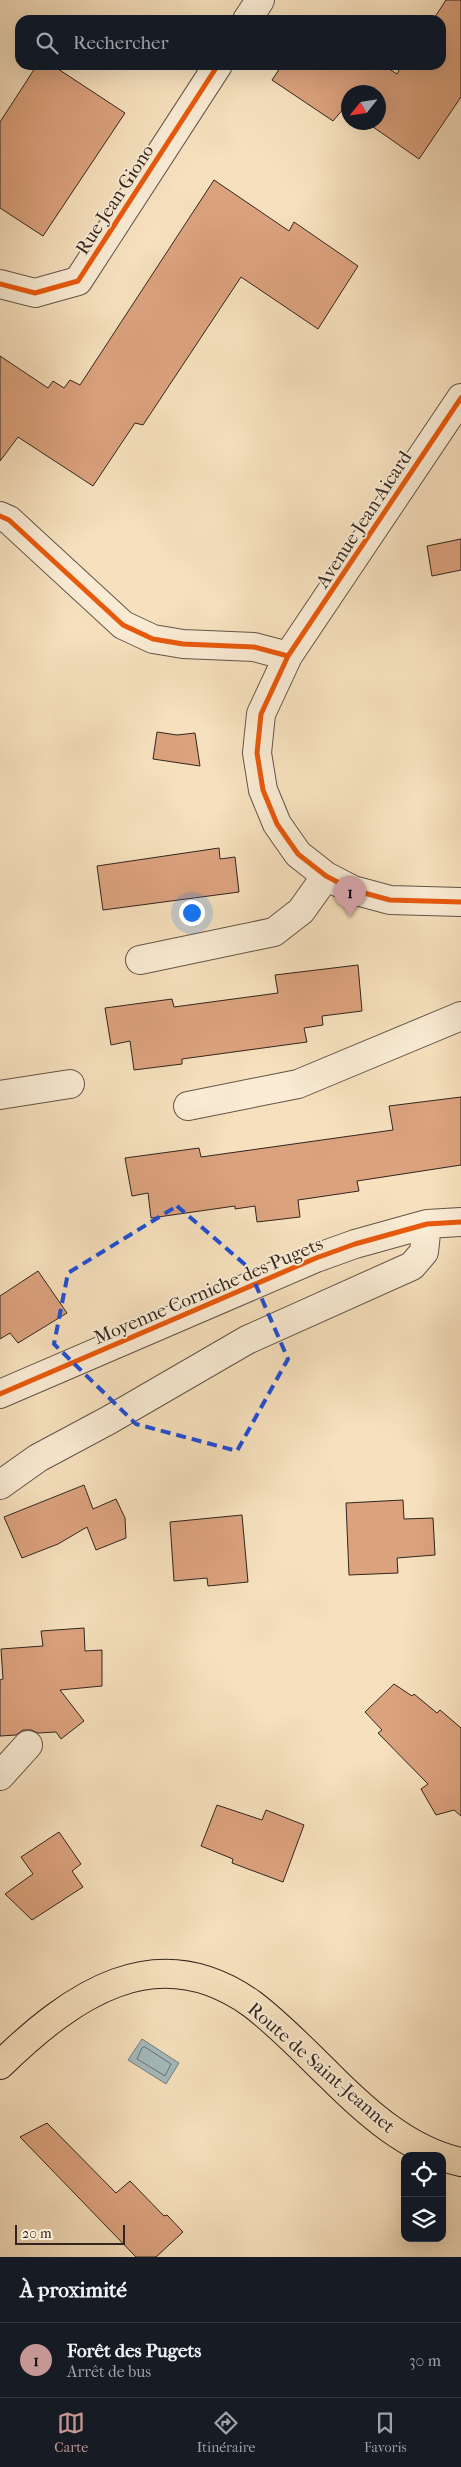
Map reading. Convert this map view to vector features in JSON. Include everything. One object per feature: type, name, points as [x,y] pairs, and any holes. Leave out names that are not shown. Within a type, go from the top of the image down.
[{"type":"main road","name":"Route de Saint-Jeannet","points":[[0,2065],[28,2038],[58,2014],[104,1986],[133,1977],[164,1974],[201,1979],[224,1988],[252,2004],[288,2035],[355,2101],[389,2129],[418,2145],[461,2162]]},
{"type":"street","points":[[250,15],[260,0]]},
{"type":"street","name":"Rue Jean Giono","points":[[0,284],[35,293],[78,281],[215,70]]},
{"type":"street","name":"Avenue Jean Aicard","points":[[288,656],[461,398]]},
{"type":"street","points":[[0,516],[9,520],[30,538],[123,625],[153,639],[183,644],[254,647],[288,656],[261,714],[257,754],[263,790],[277,824],[298,854],[326,876],[353,890],[390,900],[461,902]]},
{"type":"street","points":[[140,960],[274,932],[301,911],[326,876]]},
{"type":"street","points":[[188,1106],[298,1084],[461,1016]]},
{"type":"street","points":[[0,1095],[70,1084]]},
{"type":"street","name":"Moyenne Corniche des Pugets","points":[[0,1394],[316,1258],[355,1244],[427,1224],[461,1222]]},
{"type":"street","points":[[0,1485],[38,1458],[109,1420],[247,1340],[412,1266],[424,1252],[427,1224]]},
{"type":"street","points":[[0,1776],[28,1744]]},
{"type":"highlighted area","points":[[177,1206],[248,1267],[288,1359],[237,1451],[136,1424],[54,1344],[68,1273]]},
{"type":"water","points":[[142,2039],[179,2063],[166,2084],[128,2060]]},
{"type":"building","points":[[446,0],[461,0],[461,97],[419,159],[377,130],[386,130],[386,85],[341,85],[341,112],[333,121],[272,80],[279,70],[391,70],[397,74],[399,70],[446,70],[446,15],[436,15]]},
{"type":"building","points":[[34,70],[60,70],[125,113],[43,236],[0,208],[0,122]]},
{"type":"building","points":[[214,180],[289,231],[294,222],[358,266],[318,329],[241,277],[143,425],[135,423],[93,486],[18,437],[0,461],[0,356],[48,388],[53,381],[64,388],[70,380],[80,385]]},
{"type":"building","points":[[461,539],[461,570],[432,576],[427,546]]},
{"type":"building","points":[[157,732],[177,735],[195,733],[200,766],[153,759]]},
{"type":"building","points":[[219,848],[220,859],[235,857],[239,892],[103,910],[97,866]]},
{"type":"building","points":[[358,965],[362,1011],[322,1016],[323,1025],[304,1028],[307,1042],[182,1059],[182,1064],[134,1070],[130,1041],[111,1045],[105,1008],[172,999],[174,1007],[278,993],[275,975]]},
{"type":"building","points":[[461,1097],[461,1165],[357,1181],[359,1191],[298,1200],[300,1217],[257,1222],[255,1206],[235,1209],[235,1206],[151,1218],[148,1193],[132,1196],[125,1158],[199,1148],[201,1157],[393,1130],[389,1106]]},
{"type":"building","points":[[38,1271],[67,1313],[18,1343],[10,1333],[0,1339],[0,1296]]},
{"type":"building","points":[[84,1485],[93,1509],[116,1499],[125,1518],[126,1538],[96,1550],[87,1527],[58,1544],[22,1558],[4,1517]]},
{"type":"building","points":[[403,1500],[404,1519],[433,1518],[435,1555],[397,1558],[398,1573],[349,1575],[346,1503]]},
{"type":"building","points":[[242,1515],[248,1582],[208,1586],[207,1578],[174,1581],[170,1522]]},
{"type":"building","points":[[84,1628],[85,1651],[102,1650],[102,1686],[60,1690],[84,1721],[61,1739],[56,1732],[38,1733],[31,1730],[23,1730],[16,1735],[0,1736],[0,1680],[3,1679],[1,1649],[43,1646],[41,1631]]},
{"type":"building","points":[[394,1684],[412,1696],[414,1694],[437,1713],[440,1710],[461,1728],[461,1816],[454,1810],[436,1815],[421,1789],[428,1784],[378,1733],[382,1730],[365,1712]]},
{"type":"building","points":[[217,1805],[262,1820],[266,1810],[304,1825],[283,1882],[232,1863],[233,1859],[201,1846]]},
{"type":"building","points":[[59,1832],[81,1864],[72,1871],[83,1887],[32,1920],[5,1894],[33,1874],[21,1857]]},
{"type":"building","points":[[47,2123],[116,2193],[130,2181],[164,2216],[167,2215],[183,2232],[156,2257],[136,2257],[20,2137]]},
{"type":"cycle path","points":[[0,284],[35,293],[78,281],[215,70]]},
{"type":"cycle path","points":[[461,398],[288,656],[261,714],[257,753],[263,790],[277,824],[298,854],[326,876],[353,890],[390,900],[461,902]]},
{"type":"cycle path","points":[[0,516],[9,520],[123,625],[153,639],[183,644],[254,647],[288,656]]},
{"type":"cycle path","points":[[0,1394],[316,1258],[355,1244],[427,1224],[461,1222]]},
{"type":"place","name":"Forêt des Pugets","points":[[350,917]]}]
